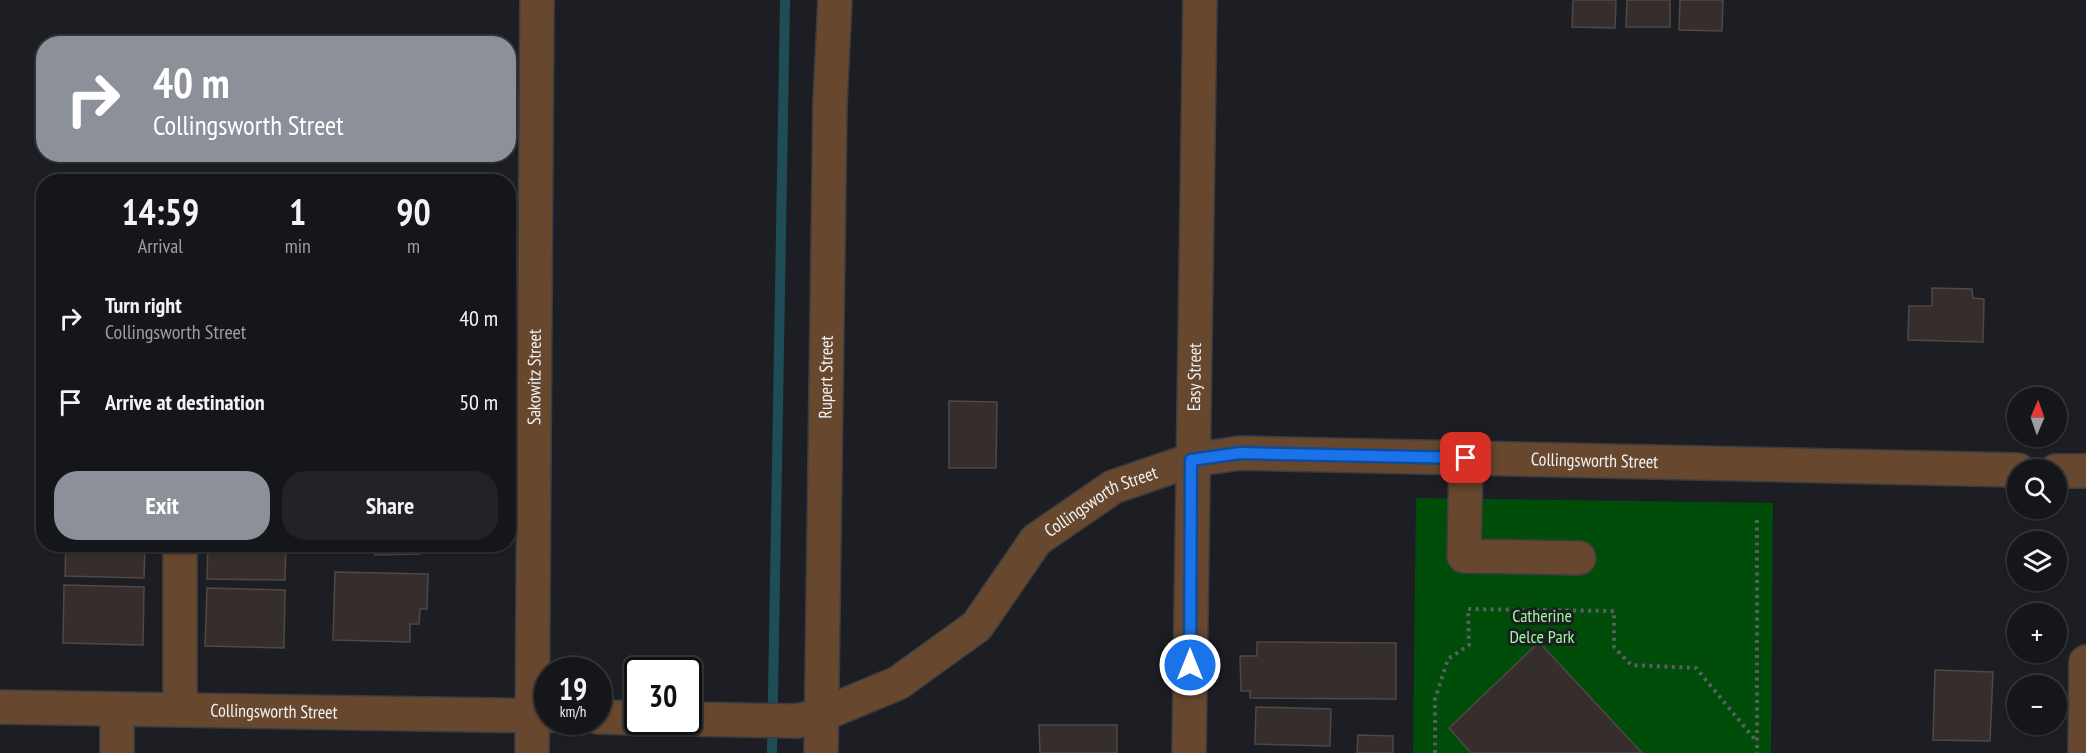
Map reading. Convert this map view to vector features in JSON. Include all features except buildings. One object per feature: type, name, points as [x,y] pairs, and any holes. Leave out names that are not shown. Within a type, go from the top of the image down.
[{"type":"street","name":"Sakowitz Street","points":[[537,0],[540,657]]},
{"type":"street","name":"Rupert Street","points":[[821,753],[809,718],[830,103],[836,0]]},
{"type":"street","name":"Easy Street","points":[[1189,753],[1191,460],[1200,0]]},
{"type":"street","name":"Collingsworth Street","points":[[702,719],[809,718],[898,683],[977,626],[1036,540],[1113,487],[1191,460],[1240,453],[2007,470]]},
{"type":"street","points":[[1466,458],[1464,556],[1579,558]]},
{"type":"street","points":[[2067,471],[2086,471]]},
{"type":"street","points":[[180,552],[180,710]]},
{"type":"street","points":[[2085,753],[2086,662]]},
{"type":"street","name":"Collingsworth Street","points":[[0,707],[534,716]]},
{"type":"street","points":[[117,709],[117,753]]},
{"type":"street","name":"Sakowitz Street","points":[[532,753],[536,735]]},
{"type":"path","points":[[1757,520],[1757,753]]},
{"type":"path","points":[[1435,753],[1435,699],[1448,659],[1470,645],[1468,609],[1614,610],[1614,647],[1631,665],[1696,668],[1757,742]]},
{"type":"green space","name":"Catherine Delce Park","points":[[1416,498],[1773,503],[1771,753],[1413,753]]},
{"type":"waterway","points":[[772,753],[785,0]]},
{"type":"route","points":[[1190,665],[1191,460],[1240,453],[1466,458]]}]
